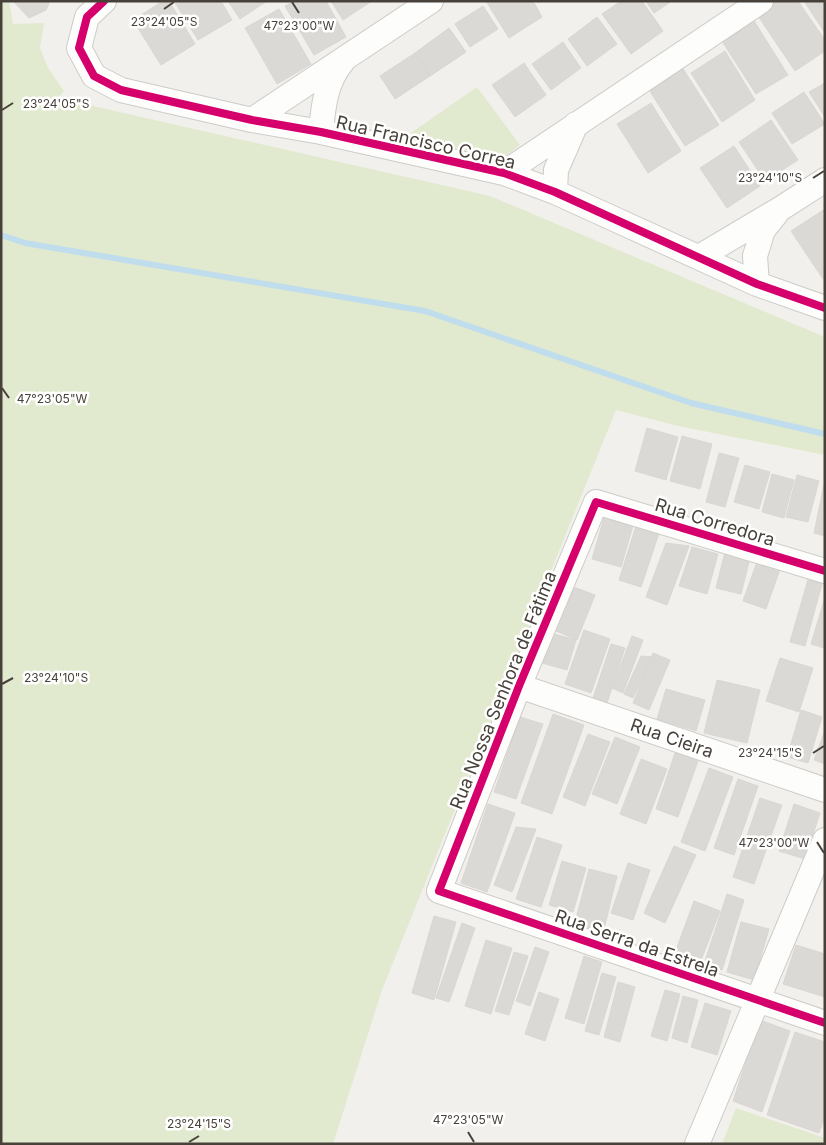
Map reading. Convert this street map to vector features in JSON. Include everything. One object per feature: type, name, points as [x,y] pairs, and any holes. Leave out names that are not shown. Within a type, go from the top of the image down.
[{"type":"street","name":"Rua Francisco Correa","points":[[104,1],[87,17],[79,48],[94,76],[121,90],[252,120],[321,132],[504,173],[555,192],[757,284],[825,308]]},
{"type":"street","points":[[252,120],[431,1]]},
{"type":"street","points":[[504,173],[761,1]]},
{"type":"street","points":[[321,132],[324,99],[335,70],[346,58]]},
{"type":"street","points":[[555,192],[556,170],[566,143],[576,124]]},
{"type":"street","points":[[699,257],[825,180]]},
{"type":"street","points":[[757,284],[755,256],[763,230],[780,209]]},
{"type":"street","name":"Rua Corredora","points":[[596,502],[825,571]]},
{"type":"street","name":"Rua Nossa Senhora de Fátima","points":[[439,891],[519,686],[596,502]]},
{"type":"street","name":"Rua Cieira","points":[[519,686],[825,790]]},
{"type":"street","points":[[697,1144],[825,840]]},
{"type":"street","name":"Rua Serra da Estrela","points":[[439,891],[825,1023]]},
{"type":"green space","points":[[1,1],[9,1],[13,24],[44,23],[40,48],[48,68],[64,91],[58,98],[490,196],[825,337],[825,455],[678,426],[616,410],[382,990],[333,1144],[1,1144]]},
{"type":"green space","points":[[477,87],[520,145],[503,158],[405,137]]},
{"type":"green space","points":[[736,1108],[825,1138],[825,1144],[722,1144]]},
{"type":"building","points":[[15,1],[50,1],[46,10],[29,18]]},
{"type":"building","points":[[163,1],[169,1],[195,44],[161,65],[133,20]]},
{"type":"building","points":[[174,1],[221,1],[232,20],[198,40]]},
{"type":"building","points":[[228,1],[267,1],[240,19]]},
{"type":"building","points":[[295,1],[326,1],[346,37],[314,55],[285,6]]},
{"type":"building","points":[[331,1],[372,1],[343,20]]},
{"type":"building","points":[[486,1],[533,1],[542,17],[509,38]]},
{"type":"building","points":[[621,1],[642,1],[663,31],[631,54],[602,14]]},
{"type":"building","points":[[646,1],[672,1],[654,13]]},
{"type":"building","points":[[773,1],[798,1],[825,40],[825,51],[795,71],[756,13]]},
{"type":"building","points":[[804,1],[825,1],[825,33]]},
{"type":"building","points":[[483,6],[498,29],[470,47],[455,24]]},
{"type":"building","points":[[279,9],[311,64],[277,84],[245,28]]},
{"type":"building","points":[[751,16],[788,75],[756,94],[720,38]]},
{"type":"building","points":[[597,17],[617,44],[587,66],[568,39]]},
{"type":"building","points":[[449,28],[466,52],[430,76],[415,53]]},
{"type":"building","points":[[563,42],[581,68],[551,90],[532,64]]},
{"type":"building","points":[[725,51],[755,100],[722,122],[691,73]]},
{"type":"building","points":[[415,53],[430,76],[395,99],[380,76]]},
{"type":"building","points":[[524,63],[546,95],[515,117],[492,85]]},
{"type":"building","points":[[680,64],[719,125],[685,146],[646,85]]},
{"type":"building","points":[[825,83],[825,117],[809,92]]},
{"type":"building","points":[[804,92],[825,124],[792,144],[772,113]]},
{"type":"building","points":[[651,103],[681,151],[648,173],[617,124]]},
{"type":"building","points":[[771,120],[798,160],[765,181],[739,142]]},
{"type":"building","points":[[734,146],[760,186],[727,208],[700,168]]},
{"type":"building","points":[[825,209],[825,278],[823,279],[791,231]]},
{"type":"building","points":[[647,428],[678,437],[666,480],[635,471]]},
{"type":"building","points":[[682,436],[712,444],[700,489],[670,481]]},
{"type":"building","points":[[719,453],[739,458],[725,507],[706,502]]},
{"type":"building","points":[[745,465],[770,472],[759,509],[734,502]]},
{"type":"building","points":[[772,474],[794,480],[784,518],[762,512]]},
{"type":"building","points":[[797,475],[819,481],[808,522],[786,517]]},
{"type":"building","points":[[825,484],[825,536],[814,533]]},
{"type":"building","points":[[605,514],[634,522],[621,567],[592,559]]},
{"type":"building","points":[[636,526],[659,533],[641,587],[619,580]]},
{"type":"building","points":[[666,543],[689,546],[667,605],[646,597]]},
{"type":"building","points":[[692,547],[718,554],[707,594],[679,586]]},
{"type":"building","points":[[726,548],[751,554],[741,594],[716,588]]},
{"type":"building","points":[[757,562],[780,569],[766,609],[743,601]]},
{"type":"building","points":[[809,576],[823,580],[805,646],[790,642]]},
{"type":"building","points":[[571,586],[595,595],[577,640],[554,630]]},
{"type":"building","points":[[825,597],[825,646],[824,648],[811,644]]},
{"type":"building","points":[[584,630],[610,639],[591,693],[565,684]]},
{"type":"building","points":[[551,633],[576,640],[567,670],[542,663]]},
{"type":"building","points":[[632,636],[643,640],[623,693],[612,688]]},
{"type":"building","points":[[611,644],[625,648],[607,703],[593,698]]},
{"type":"building","points":[[653,653],[670,660],[649,710],[633,703]]},
{"type":"building","points":[[641,656],[652,657],[633,698],[624,694]]},
{"type":"building","points":[[780,658],[813,668],[799,712],[766,701]]},
{"type":"building","points":[[717,680],[760,690],[747,743],[704,733]]},
{"type":"building","points":[[666,689],[705,700],[696,731],[657,719]]},
{"type":"building","points":[[801,710],[822,717],[808,763],[787,757]]},
{"type":"building","points":[[553,714],[584,725],[552,814],[521,803]]},
{"type":"building","points":[[520,717],[543,724],[516,799],[494,792]]},
{"type":"building","points":[[825,730],[825,764],[814,760]]},
{"type":"building","points":[[588,734],[610,742],[585,806],[563,797]]},
{"type":"building","points":[[615,737],[640,747],[617,804],[592,794]]},
{"type":"building","points":[[675,753],[698,761],[678,817],[656,809]]},
{"type":"building","points":[[641,759],[667,769],[646,824],[620,814]]},
{"type":"building","points":[[709,768],[733,777],[705,851],[681,842]]},
{"type":"building","points":[[738,779],[758,786],[734,855],[714,848]]},
{"type":"building","points":[[760,798],[782,805],[754,884],[733,877]]},
{"type":"building","points":[[488,804],[515,813],[487,892],[461,883]]},
{"type":"building","points":[[794,804],[820,813],[805,859],[779,851]]},
{"type":"building","points":[[516,827],[536,829],[512,892],[494,885]]},
{"type":"building","points":[[537,837],[562,845],[541,907],[516,899]]},
{"type":"building","points":[[674,846],[696,855],[665,923],[644,913]]},
{"type":"building","points":[[562,861],[586,868],[573,912],[549,905]]},
{"type":"building","points":[[628,863],[650,870],[633,920],[611,913]]},
{"type":"building","points":[[589,869],[617,876],[603,933],[574,926]]},
{"type":"building","points":[[727,894],[744,900],[722,970],[704,964]]},
{"type":"building","points":[[694,901],[720,911],[700,963],[675,953]]},
{"type":"building","points":[[434,916],[456,922],[434,1000],[412,993]]},
{"type":"building","points":[[741,922],[769,929],[754,980],[727,972]]},
{"type":"building","points":[[462,923],[475,928],[449,1002],[436,998]]},
{"type":"building","points":[[486,940],[512,948],[491,1014],[465,1006]]},
{"type":"building","points":[[796,945],[825,954],[825,997],[783,984]]},
{"type":"building","points":[[535,947],[549,952],[530,1006],[516,1001]]},
{"type":"building","points":[[514,952],[528,956],[509,1015],[495,1011]]},
{"type":"building","points":[[584,956],[602,962],[584,1024],[565,1018]]},
{"type":"building","points":[[602,973],[616,977],[599,1035],[585,1031]]},
{"type":"building","points":[[618,982],[635,987],[620,1042],[604,1037]]},
{"type":"building","points":[[665,990],[680,994],[667,1041],[651,1036]]},
{"type":"building","points":[[539,992],[559,999],[545,1041],[525,1034]]},
{"type":"building","points":[[683,996],[698,1000],[687,1043],[672,1038]]},
{"type":"building","points":[[705,1003],[731,1011],[717,1055],[691,1047]]},
{"type":"building","points":[[760,1020],[790,1031],[762,1112],[733,1101]]},
{"type":"building","points":[[795,1032],[825,1042],[825,1117],[819,1133],[767,1115]]},
{"type":"waterway","points":[[1,235],[25,243],[425,311],[691,403],[825,434]]},
{"type":"cycle path","points":[[104,1],[87,17],[79,48],[94,76],[121,90],[252,120],[321,132],[504,173],[555,192],[757,284],[825,308]]},
{"type":"cycle path","points":[[825,571],[596,502],[519,686],[439,891],[825,1023]]}]
